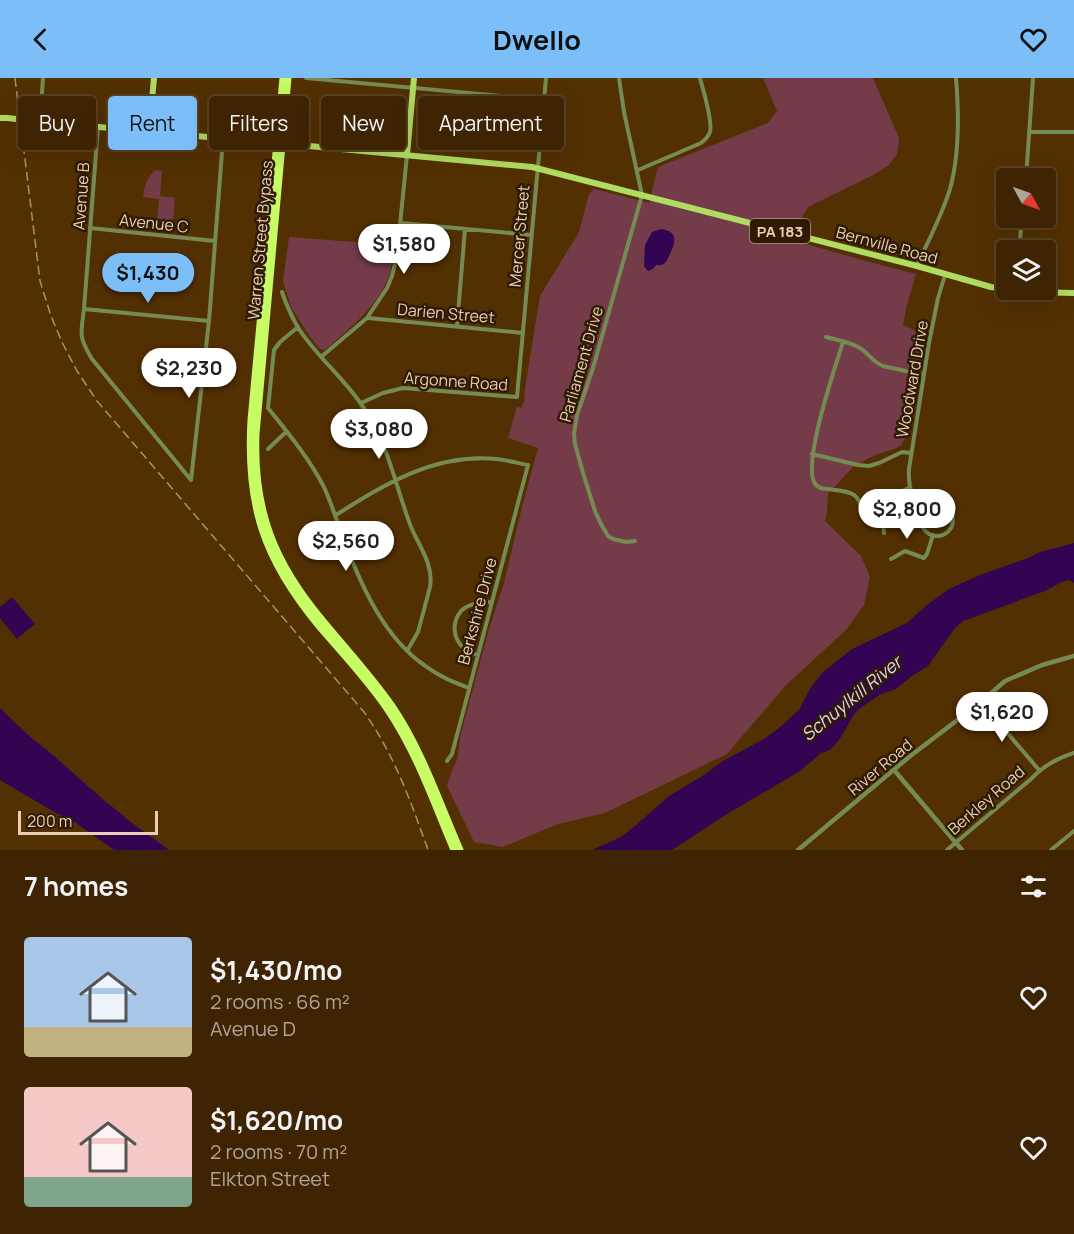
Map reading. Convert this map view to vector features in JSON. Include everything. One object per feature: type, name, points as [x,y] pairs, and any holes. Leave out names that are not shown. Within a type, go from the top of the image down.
[{"type":"highway","name":"Warren Street Bypass","points":[[283,78],[250,433],[250,471],[255,505],[268,545],[287,584],[372,689],[401,731],[449,832],[460,850]]},
{"type":"highway","name":"Warren Street Bypass","points":[[288,78],[256,434],[256,470],[260,504],[273,543],[297,588],[377,685],[406,729],[423,762],[454,850]]},
{"type":"main road","points":[[152,96],[154,78]]},
{"type":"main road","points":[[407,155],[414,78]]},
{"type":"main road","name":"PA 183","points":[[3,118],[18,119]]},
{"type":"main road","name":"PA 183","points":[[98,127],[108,128]]},
{"type":"main road","name":"PA 183","points":[[309,146],[537,168]]},
{"type":"main road","name":"Bernville Road","points":[[537,168],[996,288]]},
{"type":"main road","name":"Bernville Road","points":[[1056,292],[1074,293]]},
{"type":"street","points":[[40,96],[43,78]]},
{"type":"street","points":[[306,78],[500,96]]},
{"type":"street","name":"Mercer Street","points":[[544,96],[546,78]]},
{"type":"street","name":"Parliament Drive","points":[[620,78],[624,112],[642,195],[593,368],[577,415],[574,434],[583,473],[596,511],[608,536],[626,542],[635,541]]},
{"type":"street","points":[[638,171],[701,143],[707,138],[711,124],[700,78]]},
{"type":"street","points":[[917,266],[942,210],[951,182],[958,133],[956,78]]},
{"type":"street","points":[[1027,168],[1033,78]]},
{"type":"street","name":"Avenue B","points":[[98,127],[81,335],[83,344],[92,359],[192,480],[209,321]]},
{"type":"street","points":[[1029,132],[1074,132]]},
{"type":"street","points":[[84,309],[209,321],[223,150]]},
{"type":"street","name":"Mercer Street","points":[[517,397],[539,150]]},
{"type":"street","points":[[321,357],[367,318],[381,299],[392,276],[397,255],[407,155]]},
{"type":"street","points":[[400,223],[531,235]]},
{"type":"street","name":"Avenue C","points":[[90,228],[215,241]]},
{"type":"street","points":[[457,326],[465,229]]},
{"type":"street","name":"Woodward Drive","points":[[910,487],[908,479],[911,453],[929,343],[945,275]]},
{"type":"street","points":[[282,292],[298,327],[361,403],[382,441],[412,527],[429,565],[431,582],[418,632],[407,651]]},
{"type":"street","name":"Darien Street","points":[[367,318],[523,333]]},
{"type":"street","points":[[298,327],[274,350],[268,408],[302,451],[324,487],[349,553],[390,631],[407,651],[433,672],[469,688]]},
{"type":"street","points":[[826,338],[857,346],[883,366],[924,375]]},
{"type":"street","points":[[843,342],[812,454],[812,476],[819,487],[847,492],[858,498],[862,516],[882,525]]},
{"type":"street","name":"Argonne Road","points":[[361,403],[403,387],[517,397]]},
{"type":"street","points":[[268,448],[286,432]]},
{"type":"street","points":[[812,454],[869,466],[902,452],[911,453]]},
{"type":"street","name":"Berkshire Drive","points":[[396,479],[430,466],[459,460],[495,459],[528,465],[452,754],[447,761]]},
{"type":"street","points":[[336,515],[396,479]]},
{"type":"street","points":[[884,533],[882,525],[887,510],[902,491],[910,487],[918,505],[924,511]]},
{"type":"street","points":[[934,504],[946,507],[952,517],[950,529],[940,536],[928,533],[921,523],[924,511],[928,506],[934,504]]},
{"type":"street","points":[[891,559],[905,550],[924,558],[933,535]]},
{"type":"street","points":[[478,655],[459,644],[455,636],[454,625],[460,612],[467,607],[492,602]]},
{"type":"street","name":"River Road","points":[[798,850],[1005,681],[1042,665],[1074,656]]},
{"type":"street","points":[[981,702],[1039,770]]},
{"type":"street","name":"Berkley Road","points":[[947,850],[1039,770],[1074,753]]},
{"type":"street","points":[[894,770],[962,850]]},
{"type":"street","points":[[1051,850],[1074,831]]},
{"type":"shaded area","points":[[763,78],[873,78],[899,138],[897,154],[889,165],[808,207],[789,239],[916,274],[903,325],[914,330],[923,338],[908,433],[897,448],[875,455],[853,467],[828,494],[825,521],[861,556],[870,577],[864,605],[846,630],[786,685],[727,754],[605,813],[558,824],[503,847],[474,842],[447,786],[457,760],[461,733],[504,583],[538,448],[508,438],[517,406],[521,408],[525,399],[540,296],[579,232],[589,194],[594,189],[649,203],[658,167],[768,123],[777,111]]},
{"type":"shaded area","points":[[155,170],[162,171],[160,196],[175,198],[173,221],[157,219],[159,199],[143,197],[146,182]]},
{"type":"shaded area","points":[[289,237],[394,245],[389,277],[383,289],[366,312],[325,350],[320,349],[311,338],[291,307],[283,281]]},
{"type":"water","points":[[661,229],[673,235],[674,245],[665,263],[656,265],[648,271],[644,266],[645,245],[652,232]]},
{"type":"water","name":"Schuylkill River","points":[[1074,543],[1074,583],[1069,580],[1062,582],[1045,591],[963,621],[955,628],[928,666],[896,689],[879,695],[858,710],[831,749],[820,754],[800,771],[672,850],[592,850],[621,837],[669,796],[779,728],[799,710],[811,687],[823,672],[852,649],[907,623],[949,589],[1040,552]]},
{"type":"water","points":[[12,597],[35,624],[17,639],[0,618],[0,607]]},
{"type":"water","points":[[0,708],[99,796],[169,850],[114,850],[76,823],[0,780]]},
{"type":"railway","points":[[15,78],[40,281],[51,316],[77,371],[97,401],[364,712],[393,761],[428,850]]}]
